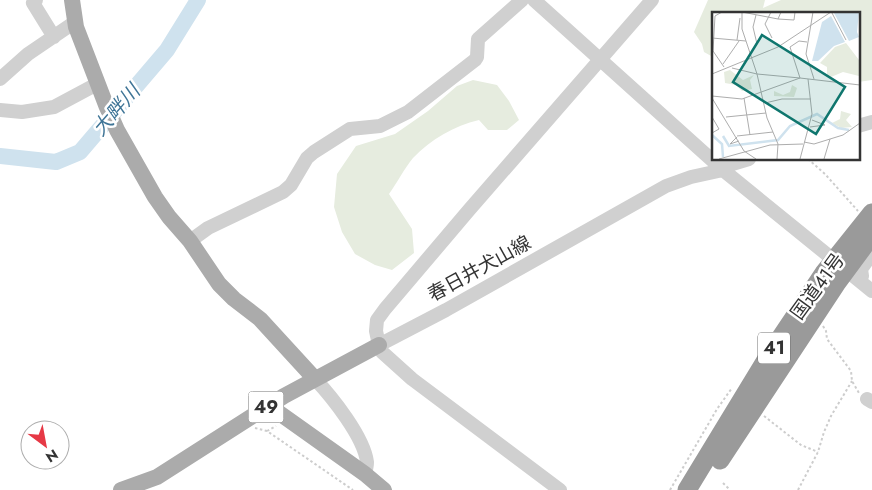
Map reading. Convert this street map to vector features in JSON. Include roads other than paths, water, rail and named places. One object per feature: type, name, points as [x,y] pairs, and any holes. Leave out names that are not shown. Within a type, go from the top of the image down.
[{"type":"highway","name":"国道41号","points":[[847,270],[866,213]]},
{"type":"highway","name":"国道41号","points":[[708,486],[847,270],[872,235]]},
{"type":"highway","name":"国道41号","points":[[687,490],[771,352],[824,273],[847,270]]},
{"type":"highway","points":[[678,490],[743,384],[771,352]]},
{"type":"main road","points":[[72,0],[75,22],[97,84],[117,130],[155,197],[190,241],[218,284],[260,319],[315,379]]},
{"type":"main road","name":"春日井犬山線","points":[[121,490],[157,477],[264,408],[379,345]]},
{"type":"main road","points":[[264,408],[365,474],[384,490]]},
{"type":"main road","points":[[264,408],[371,490]]},
{"type":"street","points":[[36,0],[33,3],[54,36]]},
{"type":"street","points":[[190,241],[208,228],[283,192],[291,185],[307,158],[350,129],[380,126],[421,103],[475,60],[477,57],[478,39],[522,0]]},
{"type":"street","points":[[534,0],[723,170],[872,290]]},
{"type":"street","points":[[560,490],[412,379],[382,352],[376,331],[377,320],[469,210],[652,0]]},
{"type":"street","points":[[0,79],[28,54],[75,22]]},
{"type":"street","points":[[0,110],[22,112],[54,107],[97,84]]},
{"type":"street","name":"春日井犬山線","points":[[379,345],[446,310],[666,186],[692,177],[723,170],[729,165],[745,160]]},
{"type":"street","points":[[847,270],[862,276],[861,269],[872,254]]},
{"type":"street","points":[[315,379],[335,402],[356,435],[364,451],[367,464],[365,474]]},
{"type":"waterway","name":"大畔川","points":[[0,156],[56,162],[80,152],[167,50],[198,0]]}]
